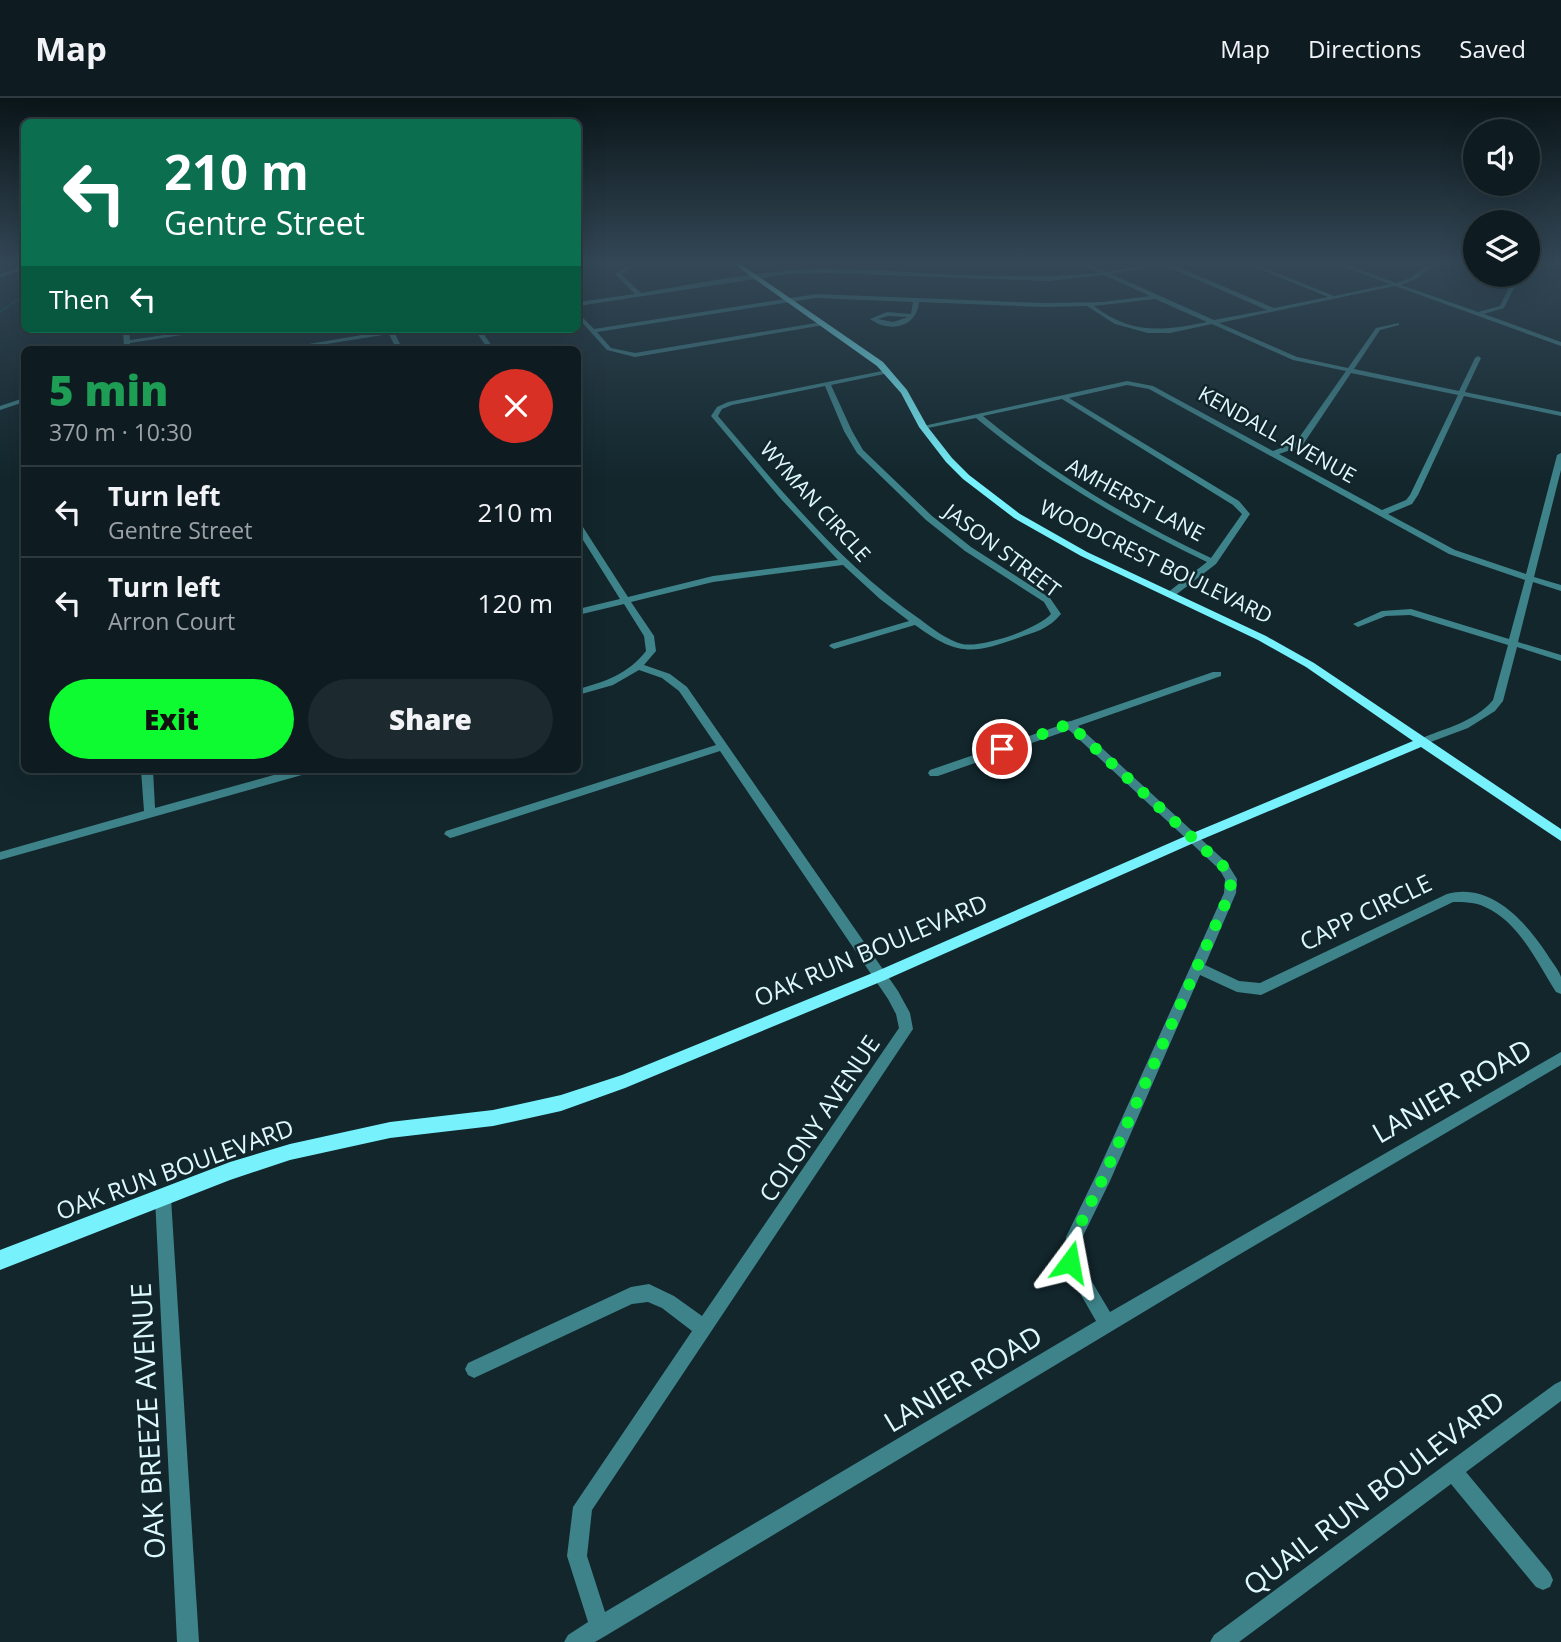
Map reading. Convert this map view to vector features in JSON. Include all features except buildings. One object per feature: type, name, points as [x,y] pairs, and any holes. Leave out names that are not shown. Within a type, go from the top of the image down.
[{"type":"street","points":[[127,346],[186,335]]},
{"type":"street","points":[[318,346],[375,335]]},
{"type":"street","points":[[597,335],[609,349],[635,355],[755,335]]},
{"type":"street","name":"WOODCREST BOULEVARD","points":[[837,335],[887,372],[904,392],[923,427],[941,452],[966,477],[1017,516],[1084,554],[1262,638],[1310,665],[1561,836]]},
{"type":"street","points":[[1238,335],[1276,352],[1349,370],[1561,414]]},
{"type":"street","points":[[1273,453],[1299,444],[1374,335]]},
{"type":"street","points":[[1536,335],[1561,344]]},
{"type":"street","points":[[1382,513],[1409,502],[1414,495],[1478,358]]},
{"type":"street","name":"WYMAN CIRCLE","points":[[887,372],[730,403],[719,408],[714,416],[816,535],[843,562],[869,586],[946,642],[966,648],[992,644],[1048,624],[1056,614]]},
{"type":"street","name":"KENDALL AVENUE","points":[[923,427],[1139,383],[1151,387],[1452,552],[1529,580],[1561,588]]},
{"type":"street","name":"JASON STREET","points":[[827,384],[848,432],[860,451],[929,518],[968,550],[1047,600],[1056,614]]},
{"type":"street","points":[[1063,397],[1242,508],[1246,514],[1213,562],[1170,595]]},
{"type":"street","points":[[0,408],[21,401]]},
{"type":"street","name":"AMHERST LANE","points":[[977,415],[1011,445],[1087,498],[1213,562]]},
{"type":"street","name":"OAK RUN BOULEVARD","points":[[0,1260],[230,1171],[335,1140],[390,1130],[493,1118],[561,1102],[625,1081],[880,976],[1193,838],[1424,741],[1492,709],[1498,701],[1529,580],[1557,494],[1561,455]]},
{"type":"street","points":[[581,531],[649,636],[651,651],[640,667],[624,678],[581,691]]},
{"type":"street","points":[[581,611],[713,579],[843,562]]},
{"type":"street","points":[[1358,624],[1385,613],[1411,612],[1561,658]]},
{"type":"street","points":[[835,646],[917,622]]},
{"type":"street","name":"COLONY AVENUE","points":[[600,1628],[577,1556],[583,1507],[906,1029],[904,1013],[880,976],[683,689],[666,676],[640,667]]},
{"type":"street","points":[[934,773],[1217,674]]},
{"type":"street","points":[[1069,724],[1223,866],[1231,879],[1230,893],[1104,1176],[1074,1237],[1070,1262],[1107,1323]]},
{"type":"street","points":[[450,834],[722,747]]},
{"type":"street","points":[[147,773],[150,814]]},
{"type":"street","points":[[0,856],[294,773]]},
{"type":"street","name":"CAPP CIRCLE","points":[[1197,967],[1237,986],[1261,989],[1451,897],[1470,895],[1491,901],[1510,915],[1561,988]]},
{"type":"street","name":"LANIER ROAD","points":[[575,1642],[1107,1323],[1561,1058]]},
{"type":"street","name":"OAK BREEZE AVENUE","points":[[163,1198],[188,1642]]},
{"type":"street","points":[[474,1369],[631,1296],[649,1293],[668,1302],[704,1329]]},
{"type":"street","name":"QUAIL RUN BOULEVARD","points":[[1222,1642],[1561,1390]]},
{"type":"street","points":[[1452,1470],[1543,1580]]},
{"type":"route","points":[[1002,749],[1069,724],[1223,866],[1231,879],[1230,893],[1104,1176],[1074,1237],[1070,1262]]}]
